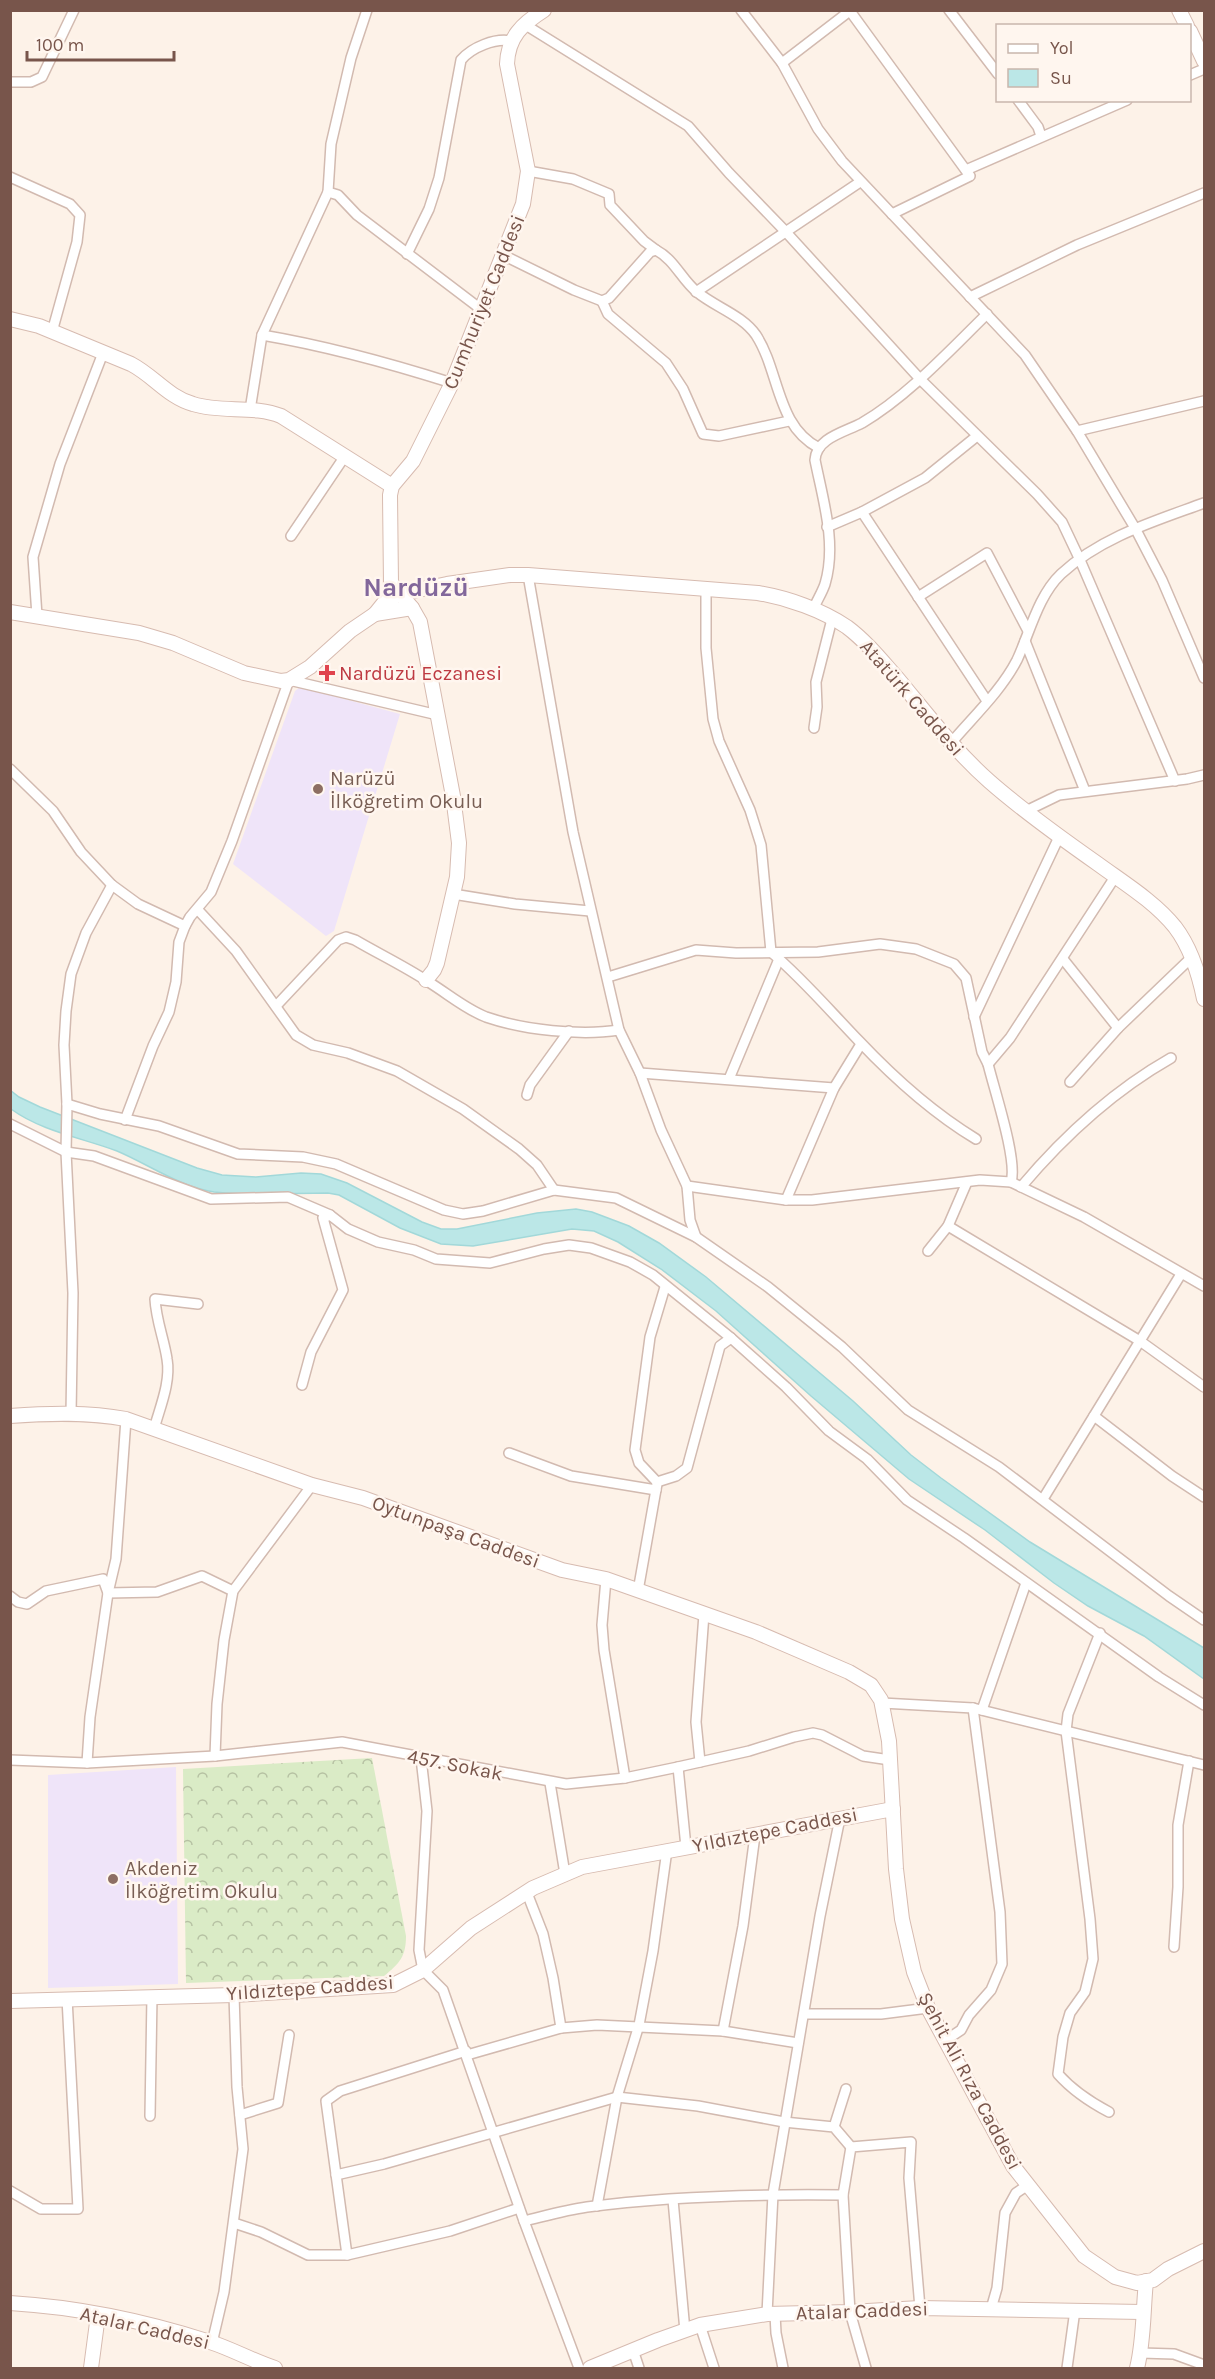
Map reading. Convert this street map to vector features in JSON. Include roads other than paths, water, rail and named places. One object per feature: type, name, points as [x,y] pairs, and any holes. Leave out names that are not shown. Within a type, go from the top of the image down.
[{"type":"street","points":[[10,82],[31,82],[42,77],[74,10]]},
{"type":"street","points":[[250,410],[262,335],[328,192],[331,144],[351,58],[367,10]]},
{"type":"street","points":[[407,254],[429,209],[440,178],[461,60],[476,48],[501,41],[511,41],[524,18],[544,10]]},
{"type":"street","points":[[741,10],[782,63],[818,129],[860,182],[1025,355],[1077,430],[1136,528],[1162,580],[1204,678]]},
{"type":"street","points":[[949,10],[996,71]]},
{"type":"street","points":[[1179,10],[1186,24]]},
{"type":"street","points":[[782,63],[851,11],[970,176],[892,214]]},
{"type":"street","points":[[524,18],[688,126],[920,379],[1037,494],[1062,522],[1175,781]]},
{"type":"street","points":[[1191,33],[1204,61]]},
{"type":"street","name":"Cumhuriyet Caddesi","points":[[392,486],[413,461],[452,383],[524,204],[528,171],[507,64],[511,41]]},
{"type":"street","points":[[1019,102],[1038,127],[1041,136]]},
{"type":"street","points":[[966,170],[1122,102]]},
{"type":"street","points":[[528,171],[573,179],[609,194],[610,205],[644,241],[667,256],[696,292],[738,318],[755,334],[769,364],[789,421],[809,443],[819,448]]},
{"type":"street","points":[[10,177],[70,204],[80,215],[77,242],[52,332]]},
{"type":"street","points":[[696,292],[860,182]]},
{"type":"street","points":[[328,192],[338,195],[357,215],[482,310]]},
{"type":"street","points":[[970,297],[1077,245],[1204,194]]},
{"type":"street","points":[[503,255],[574,290],[602,300],[609,298],[644,257],[656,250]]},
{"type":"street","points":[[602,300],[608,314],[666,363],[683,389],[703,434],[719,436],[789,421]]},
{"type":"street","points":[[813,610],[824,585],[829,559],[825,506],[814,460],[815,454],[824,441],[863,422],[920,379],[987,314]]},
{"type":"street","points":[[10,319],[27,322],[141,370],[172,396],[184,401],[204,407],[250,410],[281,416],[392,486],[389,510],[390,578],[393,588],[412,608],[420,622],[459,843],[453,894],[434,970],[426,980]]},
{"type":"street","points":[[262,335],[314,344],[452,383]]},
{"type":"street","points":[[38,616],[33,557],[60,464],[103,353]]},
{"type":"street","points":[[1077,430],[1204,401]]},
{"type":"street","points":[[827,527],[862,512],[925,478],[977,435]]},
{"type":"street","points":[[291,536],[345,456]]},
{"type":"street","points":[[951,743],[1016,662],[1043,599],[1059,576],[1080,560],[1136,528],[1204,503]]},
{"type":"street","points":[[862,512],[987,701]]},
{"type":"street","points":[[918,597],[987,553],[1026,636],[1085,791]]},
{"type":"street","name":"Atatürk Caddesi","points":[[399,594],[510,575],[528,576],[706,588],[768,595],[832,619],[856,635],[875,653],[951,743],[990,783],[1168,919],[1176,928],[1192,957],[1204,999]]},
{"type":"street","points":[[528,576],[573,832],[619,1030],[640,1073],[661,1130],[687,1186],[690,1220],[696,1237]]},
{"type":"street","points":[[706,588],[706,658],[713,719],[719,741],[750,810],[761,845],[771,952],[861,1044],[943,1119],[976,1139]]},
{"type":"street","points":[[125,1120],[153,1046],[169,1012],[177,982],[179,942],[190,917],[211,892],[232,841],[289,680],[310,667],[350,631],[399,594]]},
{"type":"street","points":[[375,614],[412,608]]},
{"type":"street","points":[[10,612],[148,635],[256,677],[289,680],[438,716]]},
{"type":"street","points":[[814,728],[817,707],[816,682],[832,619]]},
{"type":"street","points":[[10,770],[54,811],[81,852],[112,885],[138,904],[185,926]]},
{"type":"street","points":[[1026,810],[1059,795],[1175,781],[1204,775]]},
{"type":"street","points":[[974,1017],[1059,837]]},
{"type":"street","points":[[988,1064],[1010,1038],[1115,877]]},
{"type":"street","points":[[71,1414],[73,1293],[66,1152],[67,1104],[64,1045],[71,974],[86,933],[112,885]]},
{"type":"street","points":[[453,894],[515,904],[590,911]]},
{"type":"street","points":[[198,910],[236,951],[296,1035],[313,1045],[348,1053],[397,1071],[462,1109],[519,1149],[537,1165],[554,1190]]},
{"type":"street","points":[[276,1006],[338,940],[346,937],[426,980],[486,1017],[523,1026],[596,1034],[619,1030]]},
{"type":"street","points":[[608,977],[696,950],[735,954],[818,952],[880,944],[916,949],[954,964],[966,978],[982,1052],[988,1064],[1011,1157],[1011,1182]]},
{"type":"street","points":[[1070,1082],[1118,1028],[1192,957]]},
{"type":"street","points":[[729,1079],[779,959]]},
{"type":"street","points":[[1063,959],[1118,1028]]},
{"type":"street","points":[[526,1095],[530,1085],[569,1031]]},
{"type":"street","points":[[786,1200],[834,1088],[861,1044]]},
{"type":"street","points":[[1021,1187],[1066,1137],[1096,1110],[1145,1073],[1171,1058]]},
{"type":"street","points":[[640,1073],[834,1088]]},
{"type":"street","points":[[67,1104],[125,1120],[159,1126],[238,1154],[303,1157],[336,1164],[444,1210],[463,1214],[554,1190],[616,1198],[696,1237],[768,1287],[842,1347],[908,1410],[999,1467],[1204,1620]]},
{"type":"street","points":[[10,1124],[66,1152],[94,1156],[211,1199],[288,1197],[330,1215],[348,1229],[378,1242],[444,1260],[489,1263],[569,1245],[591,1248],[630,1262],[653,1275],[731,1338],[786,1387],[829,1431],[867,1459],[907,1500],[1100,1633],[1159,1677],[1204,1705]]},
{"type":"street","points":[[687,1186],[786,1200],[812,1200],[980,1180],[1011,1182],[1084,1218],[1204,1286]]},
{"type":"street","points":[[928,1251],[948,1226],[967,1182]]},
{"type":"street","points":[[302,1385],[311,1352],[343,1290],[323,1218],[330,1215]]},
{"type":"street","points":[[948,1226],[1140,1341],[1204,1387]]},
{"type":"street","points":[[1043,1499],[1181,1274]]},
{"type":"street","points":[[638,1591],[657,1486],[639,1463],[635,1450],[650,1337],[665,1287]]},
{"type":"street","points":[[154,1429],[167,1380],[167,1360],[156,1317],[155,1299],[198,1304]]},
{"type":"street","points":[[509,1453],[571,1476],[657,1486],[687,1468],[720,1346],[731,1338]]},
{"type":"street","name":"Oytunpaşa Caddesi","points":[[10,1416],[97,1414],[126,1419],[312,1485],[363,1498],[562,1570],[606,1579],[756,1632],[849,1672],[872,1685],[882,1703]]},
{"type":"street","points":[[1094,1416],[1172,1476],[1204,1497]]},
{"type":"street","points":[[87,1763],[90,1717],[108,1593],[116,1559],[126,1419]]},
{"type":"street","points":[[215,1756],[222,1661],[233,1591],[312,1485]]},
{"type":"street","points":[[108,1593],[157,1592],[202,1576],[233,1591]]},
{"type":"street","points":[[10,1596],[18,1602],[27,1604],[46,1592],[103,1579],[108,1593]]},
{"type":"street","points":[[606,1579],[602,1624],[604,1650],[625,1778]]},
{"type":"street","points":[[946,2040],[961,2030],[969,2015],[991,1990],[1002,1964],[1000,1912],[977,1709],[1026,1582]]},
{"type":"street","points":[[700,1762],[696,1722],[704,1614]]},
{"type":"street","points":[[1100,1633],[1068,1714],[1066,1731],[1093,1959],[1085,1992],[1070,2013],[1058,2074],[1068,2086],[1109,2112]]},
{"type":"street","points":[[882,1703],[977,1709],[1204,1766]]},
{"type":"street","name":"Şehit Ali Rıza Caddesi","points":[[882,1703],[889,1741],[902,1919],[914,1972],[928,2008],[1013,2166],[1084,2256],[1115,2277],[1137,2283],[1150,2281]]},
{"type":"street","name":"457. Sokak","points":[[10,1760],[87,1763],[215,1756],[342,1742],[550,1783],[566,1784],[625,1778],[749,1751],[813,1733],[822,1735],[854,1752],[890,1760]]},
{"type":"street","points":[[421,1758],[427,1811],[419,1950],[423,1970],[443,1990],[519,2208],[579,2368]]},
{"type":"street","points":[[1174,1947],[1178,1887],[1178,1825],[1189,1761]]},
{"type":"street","points":[[678,1767],[686,1847]]},
{"type":"street","points":[[550,1783],[565,1874]]},
{"type":"street","name":"Yıldıztepe Caddesi","points":[[10,2001],[234,1995],[393,1986],[423,1970],[471,1928],[527,1893],[582,1867],[893,1809]]},
{"type":"street","points":[[783,2368],[771,2314],[772,2194],[805,2014],[820,1916],[840,1818]]},
{"type":"street","points":[[723,2031],[743,1926],[755,1835]]},
{"type":"street","points":[[597,2206],[618,2097],[639,2025],[653,1951],[667,1850]]},
{"type":"street","points":[[527,1893],[543,1934],[554,1978],[561,2028]]},
{"type":"street","points":[[212,2343],[224,2292],[243,2149],[234,1995]]},
{"type":"street","points":[[150,2116],[152,1996]]},
{"type":"street","points":[[10,2191],[41,2209],[78,2209],[68,1998]]},
{"type":"street","points":[[805,2014],[881,2014],[928,2008]]},
{"type":"street","points":[[347,2255],[326,2101],[340,2091],[466,2053],[561,2028],[639,2025],[723,2031],[798,2043]]},
{"type":"street","points":[[240,2115],[278,2103],[289,2035]]},
{"type":"street","points":[[834,2127],[846,2089]]},
{"type":"street","points":[[336,2175],[384,2164],[618,2097],[698,2106],[784,2122],[834,2127],[851,2147],[843,2195],[850,2313],[866,2368]]},
{"type":"street","points":[[851,2147],[911,2142],[909,2178],[920,2308]]},
{"type":"street","points":[[991,2309],[997,2288],[1005,2212],[1016,2193],[1028,2185]]},
{"type":"street","points":[[524,2221],[597,2206],[772,2194],[843,2195]]},
{"type":"street","points":[[673,2200],[685,2331]]},
{"type":"street","points":[[234,2223],[261,2232],[308,2255],[347,2255],[450,2231],[519,2208]]},
{"type":"street","points":[[1137,2368],[1141,2353],[1142,2312],[1150,2281],[1204,2251]]},
{"type":"street","name":"Atalar Caddesi","points":[[10,2302],[98,2315],[212,2343],[254,2362],[275,2368]]},
{"type":"street","name":"Atalar Caddesi","points":[[590,2368],[700,2325],[771,2314],[850,2313],[920,2308],[1142,2312]]},
{"type":"street","points":[[1067,2368],[1075,2310]]},
{"type":"street","points":[[92,2368],[98,2315]]},
{"type":"street","points":[[700,2325],[714,2368]]},
{"type":"street","points":[[633,2350],[639,2368]]},
{"type":"street","points":[[1141,2353],[1174,2354],[1204,2365]]},
{"type":"water","points":[[10,1090],[40,1107],[197,1168],[222,1175],[256,1177],[301,1173],[321,1174],[347,1183],[422,1222],[441,1229],[457,1229],[537,1213],[576,1209],[592,1212],[629,1226],[659,1243],[706,1277],[853,1401],[911,1455],[941,1478],[1030,1542],[1204,1648],[1204,1679],[1144,1636],[1088,1606],[1054,1583],[985,1530],[909,1479],[716,1311],[661,1269],[618,1242],[594,1231],[572,1229],[473,1246],[441,1244],[400,1228],[339,1195],[328,1193],[242,1194],[201,1189],[117,1151],[48,1129],[23,1117],[11,1109]]},
{"type":"place","name":"Nardüzü Eczanesi","points":[[327,673]]},
{"type":"place","name":"Narüzü İlköğretim Okulu","points":[[318,789]]},
{"type":"place","name":"Akdeniz İlköğretim Okulu","points":[[113,1879]]},
{"type":"district","name":"Nardüzü","points":[[416,587]]}]
